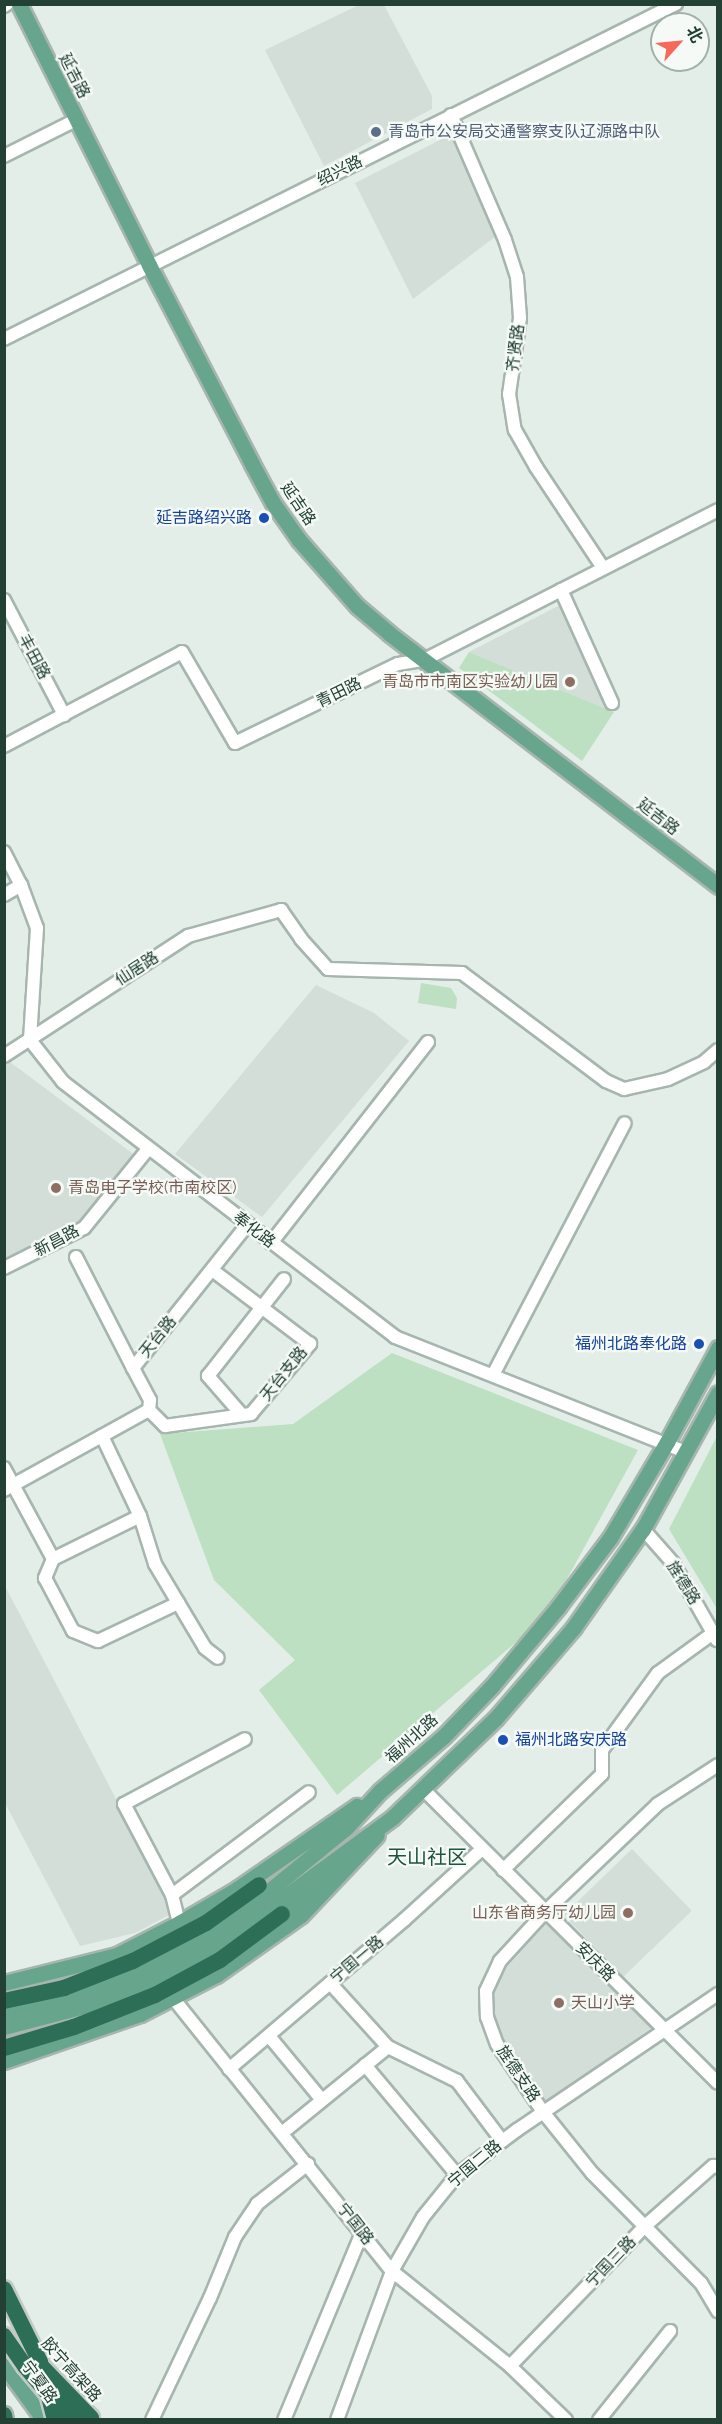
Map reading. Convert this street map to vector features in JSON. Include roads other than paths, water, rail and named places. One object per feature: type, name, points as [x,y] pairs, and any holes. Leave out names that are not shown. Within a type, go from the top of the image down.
[{"type":"highway","points":[[4,2001],[64,1988],[103,1974],[206,1923],[259,1885]]},
{"type":"highway","points":[[4,2048],[119,2011],[155,1995],[220,1960],[282,1914]]},
{"type":"highway","points":[[4,2289],[40,2362],[55,2420]]},
{"type":"highway","name":"胶宁高架路","points":[[4,2314],[30,2355],[93,2420]]},
{"type":"highway","name":"胶宁高架路","points":[[4,2336],[25,2366],[62,2410],[74,2420]]},
{"type":"highway","points":[[4,2415],[5,2420]]},
{"type":"main road","name":"延吉路","points":[[19,4],[148,265],[273,503],[299,540],[357,606],[717,886]]},
{"type":"main road","name":"福州北路","points":[[5,2023],[98,1990],[195,1943],[239,1914],[346,1828],[380,1791],[452,1728],[492,1686],[558,1607],[609,1538],[667,1442],[717,1348]]},
{"type":"main road","name":"福州北路","points":[[5,2023],[99,2002],[182,1966],[238,1931],[393,1817],[526,1686],[574,1627],[643,1529],[717,1393]]},
{"type":"main road","points":[[5,1983],[117,1955],[179,1923],[237,1889],[380,1791]]},
{"type":"main road","points":[[259,1885],[344,1816]]},
{"type":"main road","points":[[4,2061],[89,2034],[173,1998],[216,1976],[301,1915],[393,1817]]},
{"type":"main road","points":[[282,1914],[364,1850]]},
{"type":"main road","name":"宁夏路","points":[[4,2278],[63,2400],[68,2420]]},
{"type":"main road","name":"宁夏路","points":[[4,2298],[39,2353]]},
{"type":"main road","points":[[39,2353],[65,2386],[102,2420]]},
{"type":"main road","name":"宁夏路","points":[[4,2365],[45,2420]]},
{"type":"street","name":"绍兴路","points":[[6,334],[676,4]]},
{"type":"street","name":"齐贤路","points":[[452,116],[505,240],[517,277],[520,318],[509,394],[515,430],[536,467],[603,568]]},
{"type":"street","points":[[4,156],[76,120]]},
{"type":"street","name":"青田路","points":[[4,746],[182,652],[235,743],[398,664],[424,660],[717,510]]},
{"type":"street","points":[[561,590],[612,703]]},
{"type":"street","name":"丰田路","points":[[4,600],[64,715]]},
{"type":"street","points":[[4,852],[21,885],[37,928],[30,1040]]},
{"type":"street","points":[[4,895],[21,885]]},
{"type":"street","name":"仙居路","points":[[4,1056],[188,936],[281,910],[301,939],[328,969],[462,973],[606,1081],[624,1089],[668,1079],[704,1062],[717,1050]]},
{"type":"street","name":"奉化路","points":[[30,1040],[63,1082],[395,1337],[667,1442],[686,1452]]},
{"type":"street","points":[[271,1243],[428,1042]]},
{"type":"street","points":[[493,1375],[625,1123]]},
{"type":"street","name":"新昌路","points":[[4,1268],[84,1228],[148,1149]]},
{"type":"street","name":"天台路","points":[[149,1410],[150,1400],[133,1368],[247,1225]]},
{"type":"street","points":[[76,1257],[133,1368]]},
{"type":"street","name":"天台支路","points":[[149,1410],[165,1426],[251,1414],[310,1344],[212,1270]]},
{"type":"street","points":[[242,1415],[208,1376],[284,1279]]},
{"type":"street","points":[[9,1487],[149,1410]]},
{"type":"street","points":[[102,1436],[140,1516],[154,1564],[204,1648],[218,1658]]},
{"type":"street","points":[[4,1468],[9,1487],[53,1559]]},
{"type":"street","points":[[140,1516],[53,1559],[45,1578],[73,1631],[98,1641],[178,1603]]},
{"type":"street","name":"旌德路","points":[[643,1529],[673,1563],[715,1637]]},
{"type":"street","points":[[503,1870],[602,1774],[602,1750],[658,1673],[715,1637]]},
{"type":"street","points":[[179,1923],[172,1895],[124,1804],[245,1739]]},
{"type":"street","name":"旌德支路","points":[[717,1765],[658,1804],[545,1912],[500,1961],[486,1991],[487,2017],[497,2044],[543,2112],[592,2174],[701,2283],[717,2311]]},
{"type":"street","name":"安庆路","points":[[423,1789],[717,2083]]},
{"type":"street","points":[[172,1895],[309,1792]]},
{"type":"street","name":"宁国一路","points":[[229,2069],[482,1849]]},
{"type":"street","points":[[330,1983],[388,2047],[457,2081],[502,2141]]},
{"type":"street","name":"宁国二路","points":[[337,2420],[392,2271],[423,2217],[457,2175],[543,2112],[717,1994]]},
{"type":"street","name":"宁国路","points":[[173,1998],[392,2271],[510,2366],[566,2420]]},
{"type":"street","points":[[269,2036],[322,2100]]},
{"type":"street","points":[[282,2133],[388,2047]]},
{"type":"street","points":[[365,2065],[457,2175]]},
{"type":"street","points":[[152,2420],[210,2298],[235,2237],[257,2204],[308,2164]]},
{"type":"street","name":"宁国三路","points":[[510,2366],[645,2226],[713,2166],[717,2167]]},
{"type":"street","points":[[284,2420],[362,2233]]},
{"type":"street","points":[[599,2420],[670,2331]]},
{"type":"place","name":"青岛市公安局交通警察支队辽源路中队","points":[[376,132]]},
{"type":"place","name":"延吉路绍兴路","points":[[264,518]]},
{"type":"place","name":"青岛市市南区实验幼儿园","points":[[570,682]]},
{"type":"place","name":"青岛电子学校(市南校区)","points":[[56,1188]]},
{"type":"place","name":"福州北路奉化路","points":[[699,1344]]},
{"type":"place","name":"福州北路安庆路","points":[[503,1740]]},
{"type":"place","name":"山东省商务厅幼儿园","points":[[628,1913]]},
{"type":"place","name":"天山小学","points":[[559,2003]]},
{"type":"district","name":"天山社区","points":[[427,1857]]}]
